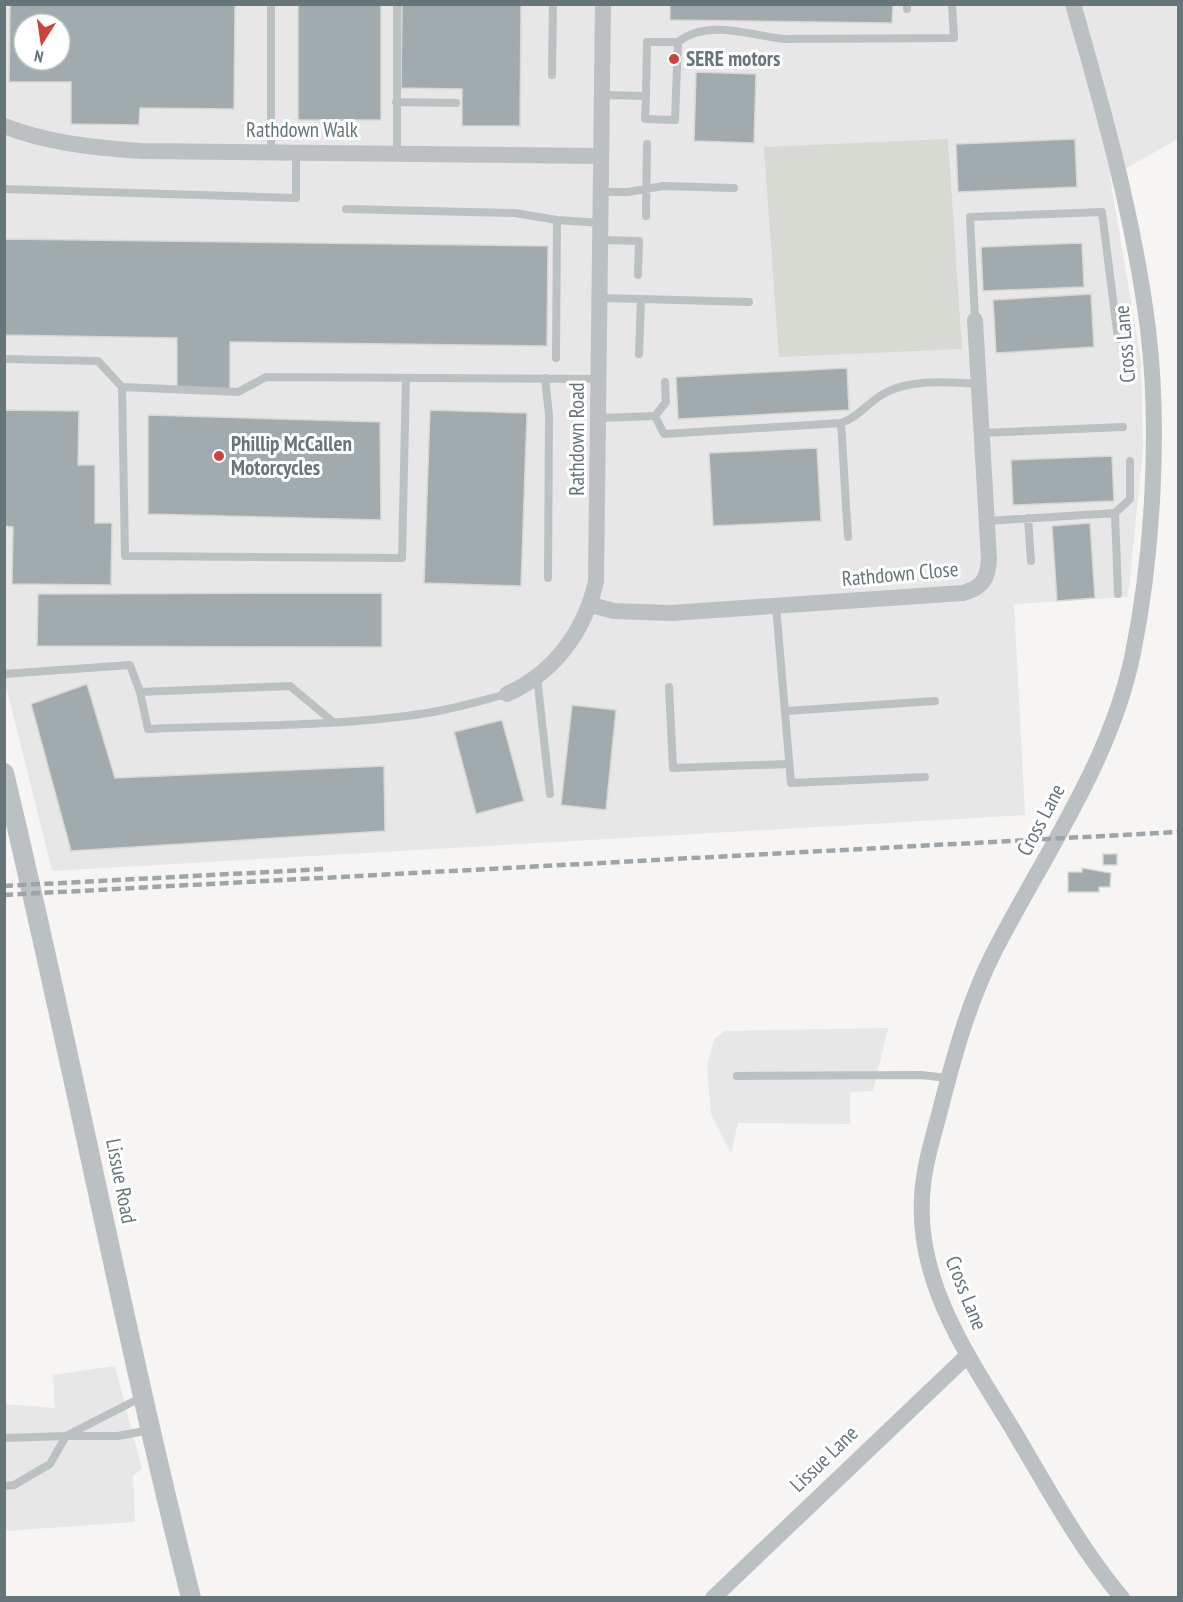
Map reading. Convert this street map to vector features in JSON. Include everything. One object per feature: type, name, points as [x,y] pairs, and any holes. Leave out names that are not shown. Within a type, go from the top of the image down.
[{"type":"street","name":"Rathdown Road","points":[[507,694],[537,677],[573,638],[591,604],[599,560],[599,298],[603,4]]},
{"type":"street","name":"Cross Lane","points":[[1074,4],[1121,184],[1148,332],[1153,428],[1152,482],[1143,578],[1133,653],[1118,705],[1071,813],[981,980],[963,1026],[925,1169],[922,1224],[925,1249],[934,1281],[968,1355],[1087,1551],[1122,1598]]},
{"type":"street","name":"Rathdown Walk","points":[[4,126],[40,137],[113,149],[601,156]]},
{"type":"street","name":"Rathdown Close","points":[[591,604],[600,609],[637,614],[963,593],[976,590],[984,582],[988,572],[975,320]]},
{"type":"street","name":"Lissue Road","points":[[4,773],[85,1123],[142,1397],[191,1598]]},
{"type":"street","name":"Lissue Lane","points":[[713,1598],[968,1355]]},
{"type":"lane","points":[[271,4],[271,153]]},
{"type":"lane","points":[[397,4],[397,153]]},
{"type":"lane","points":[[552,75],[553,4]]},
{"type":"lane","points":[[678,42],[675,120],[645,119],[647,42],[678,42],[702,31],[750,32],[767,38],[785,39],[954,38],[952,4]]},
{"type":"lane","points":[[602,95],[646,96]]},
{"type":"lane","points":[[396,102],[456,102]]},
{"type":"lane","points":[[646,216],[647,144]]},
{"type":"lane","points":[[4,189],[296,198],[296,153]]},
{"type":"lane","points":[[601,192],[628,192],[663,186],[734,188]]},
{"type":"lane","points":[[346,209],[515,213],[557,220],[639,241],[638,275]]},
{"type":"lane","points":[[975,320],[970,217],[1102,212],[1118,339]]},
{"type":"lane","points":[[556,358],[557,220]]},
{"type":"lane","points":[[599,298],[749,302]]},
{"type":"lane","points":[[639,354],[641,298]]},
{"type":"lane","points":[[4,359],[98,361],[122,387],[125,556],[402,558],[406,378]]},
{"type":"lane","points":[[122,387],[238,392],[266,377],[600,379]]},
{"type":"lane","points":[[545,378],[549,415],[548,578]]},
{"type":"lane","points":[[600,418],[655,416],[666,402],[665,382]]},
{"type":"lane","points":[[655,416],[664,434],[841,423],[857,416],[880,396],[900,387],[953,382],[978,384]]},
{"type":"lane","points":[[841,423],[848,537]]},
{"type":"lane","points":[[981,432],[1123,426]]},
{"type":"lane","points":[[986,521],[1115,513],[1130,499],[1130,461]]},
{"type":"lane","points":[[1115,513],[1118,594]]},
{"type":"lane","points":[[1028,518],[1031,561]]},
{"type":"lane","points":[[776,606],[791,783],[925,777]]},
{"type":"lane","points":[[4,674],[130,665],[140,693],[290,686],[332,721]]},
{"type":"lane","points":[[537,677],[550,794]]},
{"type":"lane","points":[[669,687],[673,768],[789,764]]},
{"type":"lane","name":"Rathdown Road","points":[[140,693],[148,729],[332,721],[429,713],[507,694]]},
{"type":"lane","points":[[786,711],[935,701]]},
{"type":"lane","points":[[737,1076],[921,1075],[948,1078]]},
{"type":"lane","points":[[4,1485],[14,1485],[50,1464],[66,1436],[142,1397]]},
{"type":"lane","points":[[4,1438],[118,1436],[150,1430]]},
{"type":"shaded area","points":[[4,5],[1178,5],[1178,139],[1110,177],[1141,361],[1143,448],[1128,597],[1014,604],[1025,815],[52,871],[5,682]]},
{"type":"shaded area","points":[[948,139],[962,349],[779,357],[764,147]]},
{"type":"shaded area","points":[[888,1028],[873,1091],[850,1092],[850,1124],[738,1123],[731,1153],[711,1114],[707,1067],[714,1039],[725,1031]]},
{"type":"shaded area","points":[[115,1366],[142,1469],[133,1476],[135,1522],[5,1531],[4,1404],[55,1408],[53,1375]]},
{"type":"building","points":[[10,4],[235,4],[234,109],[140,108],[139,125],[71,124],[71,82],[9,82]]},
{"type":"building","points":[[298,4],[381,4],[381,120],[298,120]]},
{"type":"building","points":[[402,4],[521,4],[520,126],[462,126],[462,89],[401,88]]},
{"type":"building","points":[[670,4],[893,4],[892,23],[670,20]]},
{"type":"building","points":[[696,72],[756,74],[754,143],[694,141]]},
{"type":"building","points":[[1075,139],[1077,187],[958,192],[956,144]]},
{"type":"building","points":[[4,239],[548,246],[547,346],[230,342],[230,392],[177,391],[177,338],[4,335]]},
{"type":"building","points":[[1082,243],[1084,287],[983,291],[981,247]]},
{"type":"building","points":[[1091,294],[1094,347],[996,353],[993,300]]},
{"type":"building","points":[[847,368],[849,410],[678,419],[676,377]]},
{"type":"building","points":[[4,410],[79,411],[78,465],[95,465],[95,523],[112,523],[111,585],[12,584],[13,527],[4,526]]},
{"type":"building","points":[[430,410],[527,413],[521,586],[424,583]]},
{"type":"building","points":[[148,415],[380,422],[381,520],[148,514]]},
{"type":"building","points":[[817,448],[821,521],[713,526],[709,453]]},
{"type":"building","points":[[1112,456],[1114,501],[1013,505],[1011,460]]},
{"type":"building","points":[[1090,523],[1095,598],[1057,601],[1052,526]]},
{"type":"building","points":[[382,593],[382,647],[37,646],[38,594]]},
{"type":"building","points":[[87,684],[115,778],[384,766],[385,831],[71,851],[31,704]]},
{"type":"building","points":[[572,705],[616,710],[606,810],[561,805]]},
{"type":"building","points":[[502,720],[524,801],[476,814],[454,732]]},
{"type":"building","points":[[1103,854],[1117,854],[1117,865],[1103,865]]},
{"type":"building","points":[[1082,868],[1111,873],[1110,887],[1099,887],[1099,892],[1068,892],[1068,872],[1082,872]]},
{"type":"railway","points":[[4,895],[1178,832]]},
{"type":"railway","points":[[4,886],[325,869]]},
{"type":"place","name":"SERE motors","points":[[674,59]]},
{"type":"place","name":"Phillip McCallen Motorcycles","points":[[219,456]]}]
